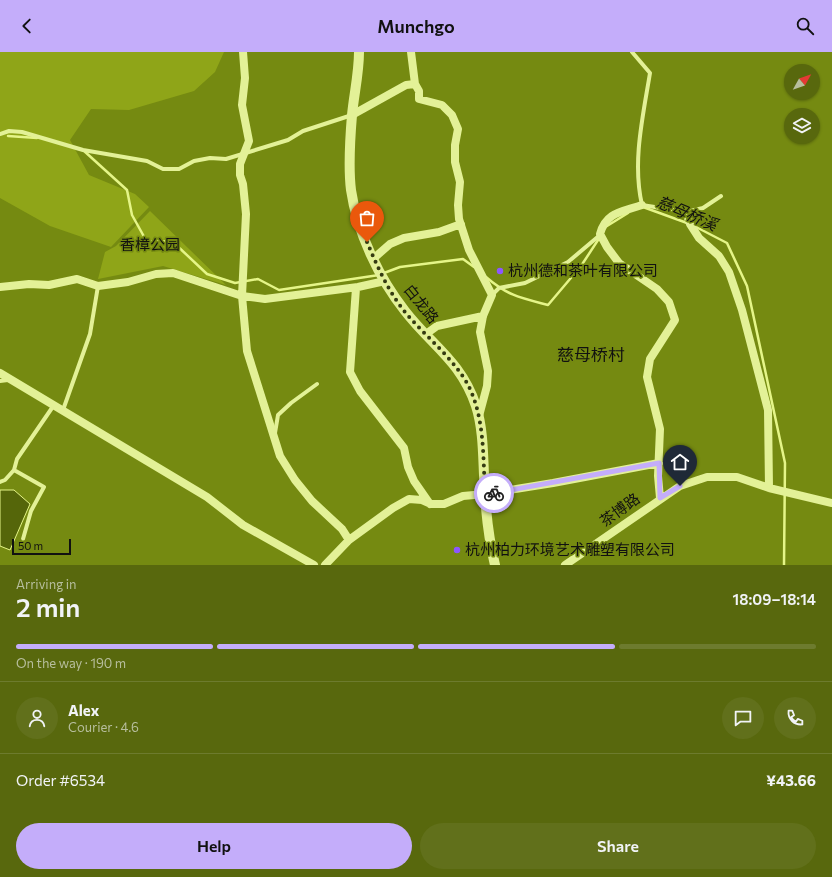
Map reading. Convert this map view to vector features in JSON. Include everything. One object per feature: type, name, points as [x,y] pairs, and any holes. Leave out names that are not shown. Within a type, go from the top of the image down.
[{"type":"street","points":[[243,52],[245,78],[242,105],[249,141],[240,164],[240,175],[243,184],[246,214],[242,296],[247,351],[280,456],[295,480],[312,501],[342,529],[349,540]]},
{"type":"street","name":"白龙路","points":[[359,52],[352,115],[350,162],[351,190],[356,211],[374,258],[385,281],[404,311],[454,364],[468,384],[478,417],[491,549],[495,565]]},
{"type":"street","points":[[411,52],[416,84],[419,91],[419,99],[442,105],[452,115],[458,129],[454,162],[460,182],[458,205],[461,224],[469,250],[492,295],[483,316],[480,332],[488,371],[487,386],[478,417]]},
{"type":"street","points":[[352,115],[406,85],[416,84]]},
{"type":"street","points":[[642,205],[612,215],[603,223],[600,234],[607,247],[619,263],[658,289],[669,302],[674,320],[650,359],[647,377],[660,429],[660,498]]},
{"type":"street","points":[[686,212],[690,224],[699,238],[719,256],[729,272],[742,310],[768,410],[769,488]]},
{"type":"street","points":[[374,258],[390,244],[397,241],[439,232],[461,224]]},
{"type":"street","points":[[0,287],[29,284],[49,285],[77,279],[98,286],[128,282],[156,274],[173,274],[242,296],[265,299],[356,288],[385,281]]},
{"type":"street","points":[[356,288],[350,372],[360,391],[404,448],[411,474],[431,504]]},
{"type":"street","points":[[426,334],[437,326],[483,316]]},
{"type":"street","points":[[0,373],[207,497],[243,525],[314,565]]},
{"type":"street","points":[[325,565],[349,540],[393,508],[409,499],[422,500],[431,504],[444,504],[464,496],[485,494],[659,463]]},
{"type":"street","name":"茶博路","points":[[565,565],[660,498],[680,486],[707,477],[737,477],[779,491],[832,503]]},
{"type":"lane","points":[[632,52],[650,73],[640,136],[638,188],[642,205],[686,212],[703,208],[721,196]]},
{"type":"lane","points":[[0,134],[9,131],[22,132],[83,150],[147,161],[163,169],[179,169],[194,161],[210,158],[226,159],[288,140],[303,130],[352,115]]},
{"type":"lane","points":[[492,295],[499,288],[525,282],[568,262],[600,234]]},
{"type":"lane","points":[[63,410],[90,334],[98,286]]},
{"type":"lane","points":[[0,381],[10,379]]},
{"type":"lane","points":[[274,439],[278,415],[291,403],[317,384]]},
{"type":"lane","points":[[0,482],[14,470],[17,459],[55,405]]},
{"type":"lane","points":[[14,470],[44,487],[31,511],[23,538]]},
{"type":"green space","points":[[0,52],[224,52],[215,72],[194,91],[129,110],[91,109],[70,140],[89,175],[135,194],[149,207],[111,247],[50,226],[0,198]]},
{"type":"green space","name":"香樟公园","points":[[150,211],[226,285],[163,266],[98,279],[105,252],[116,246]]},
{"type":"shaded area","points":[[0,490],[14,490],[30,504],[10,550],[0,546]]},
{"type":"waterway","name":"慈母桥溪","points":[[8,136],[37,138]]},
{"type":"waterway","name":"慈母桥溪","points":[[83,150],[127,190],[132,215],[147,242],[172,241],[207,274],[235,283],[258,279],[279,290],[379,275]]},
{"type":"waterway","name":"慈母桥溪","points":[[643,207],[687,223]]},
{"type":"waterway","name":"慈母桥溪","points":[[607,226],[628,213]]},
{"type":"waterway","name":"慈母桥溪","points":[[696,227],[727,243],[747,286],[785,463],[784,565]]},
{"type":"waterway","name":"慈母桥溪","points":[[486,277],[515,296],[548,305],[581,266],[600,237]]},
{"type":"waterway","name":"慈母桥溪","points":[[384,273],[400,267],[463,259],[474,267]]},
{"type":"way so far","points":[[367,242],[378,269],[404,311],[454,364],[468,384],[477,408],[481,434],[485,494],[494,493]]},
{"type":"place","name":"杭州德和茶叶有限公司","points":[[500,271]]},
{"type":"place","name":"杭州柏力环境艺术雕塑有限公司","points":[[457,550]]},
{"type":"district","name":"慈母桥村","points":[[591,355]]},
{"type":"route","points":[[494,493],[659,463],[658,476],[660,498],[680,486]]}]
